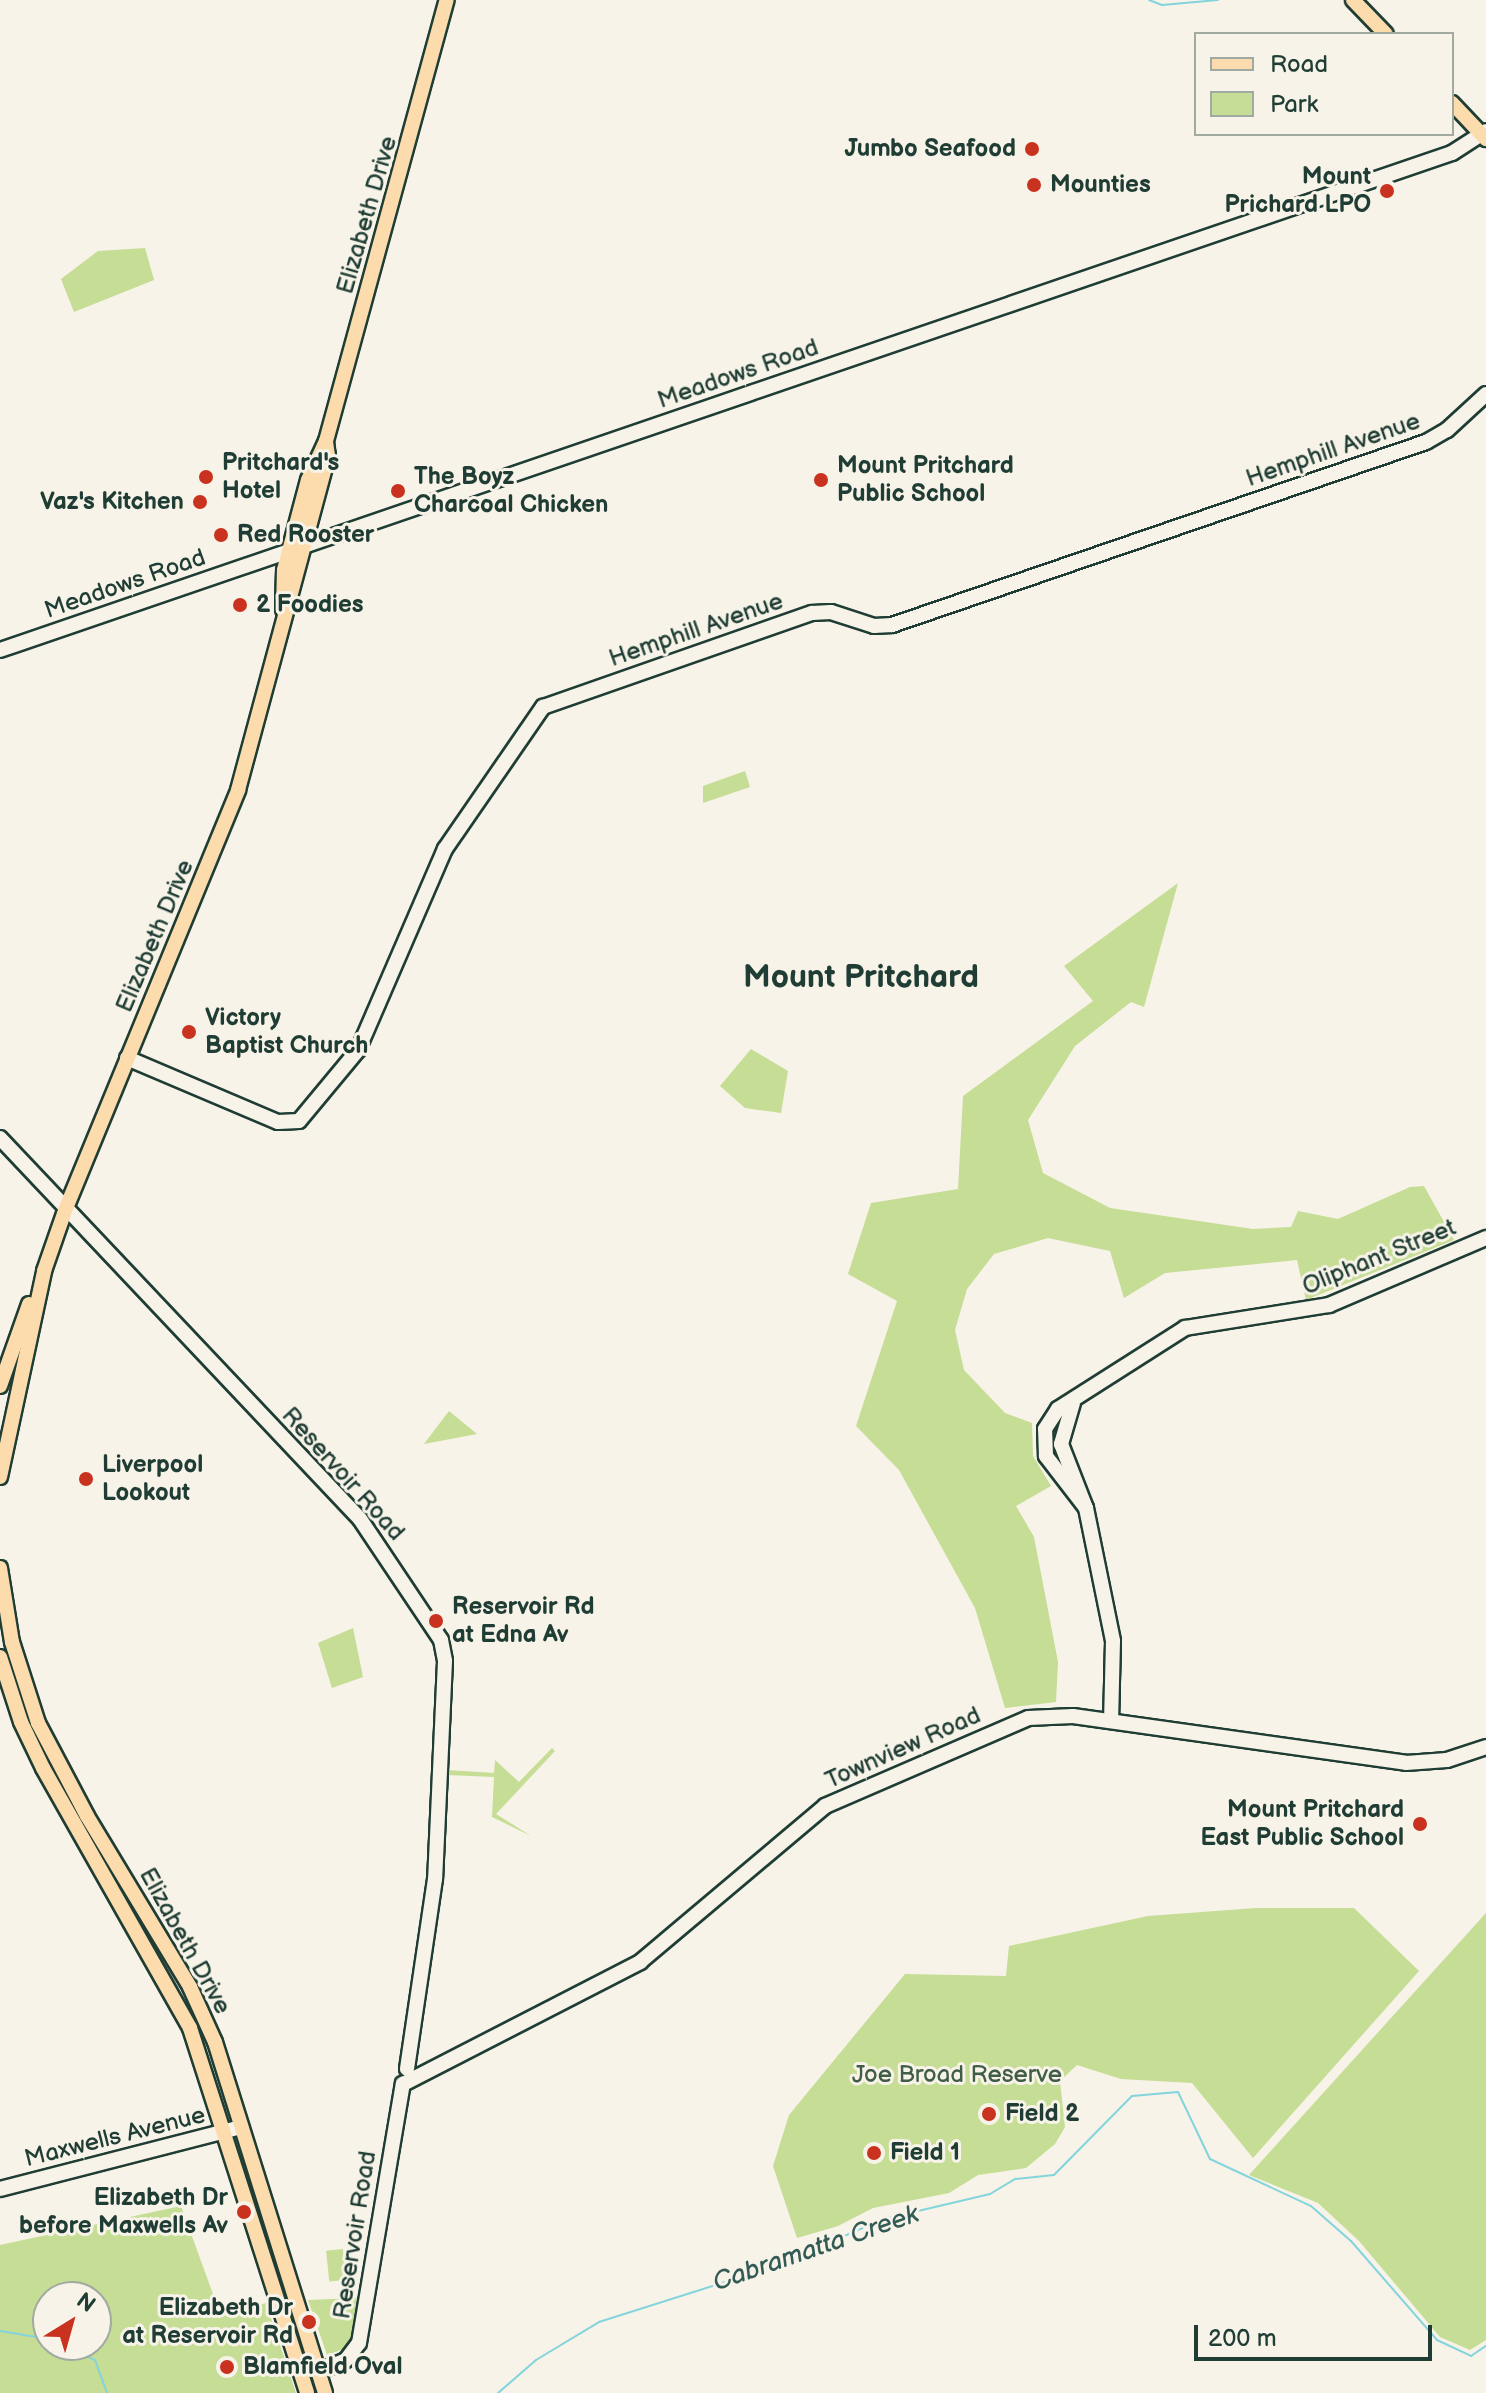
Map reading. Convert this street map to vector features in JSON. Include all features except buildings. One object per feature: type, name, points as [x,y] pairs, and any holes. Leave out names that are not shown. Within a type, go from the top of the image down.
[{"type":"main road","name":"Elizabeth Drive","points":[[0,1386],[66,1208],[233,805],[283,611],[295,551],[328,456],[326,441],[447,0]]},
{"type":"main road","points":[[1353,0],[1384,32]]},
{"type":"main road","points":[[1454,105],[1485,135]]},
{"type":"main road","name":"Elizabeth Drive","points":[[0,1477],[44,1271]]},
{"type":"main road","name":"Elizabeth Drive","points":[[0,1568],[12,1642],[38,1723],[200,2005],[325,2393]]},
{"type":"main road","name":"Elizabeth Drive","points":[[0,1657],[21,1722],[43,1768],[180,2006],[225,2132],[307,2393]]},
{"type":"street","name":"Meadows Road","points":[[0,650],[1452,153],[1485,135]]},
{"type":"street","name":"Hemphill Avenue","points":[[127,1058],[278,1122],[299,1121],[358,1050],[445,849],[543,707],[812,613],[831,612],[874,626],[892,625],[1426,442],[1447,430],[1486,394]]},
{"type":"street","name":"Reservoir Road","points":[[0,1138],[360,1519],[441,1640],[445,1661],[435,1879],[408,2077],[359,2343],[346,2360],[318,2372]]},
{"type":"street","name":"Oliphant Street","points":[[1111,1721],[1116,1654],[1086,1508],[1044,1447],[1049,1421],[1058,1409],[1073,1403],[1185,1328],[1329,1305],[1486,1238]]},
{"type":"street","name":"Townview Road","points":[[408,2077],[640,1962],[806,1820],[836,1801],[1028,1718],[1062,1715],[1406,1763],[1447,1760],[1486,1747]]},
{"type":"street","name":"Maxwells Avenue","points":[[0,2189],[241,2127]]},
{"type":"green space","points":[[145,248],[154,280],[74,312],[61,279],[98,251]]},
{"type":"green space","points":[[745,771],[750,787],[703,803],[703,786]]},
{"type":"green space","points":[[1178,883],[1144,1007],[1131,1002],[1075,1046],[1028,1120],[1043,1173],[1110,1208],[1253,1229],[1291,1227],[1298,1211],[1338,1219],[1410,1187],[1424,1186],[1454,1240],[1306,1300],[1297,1260],[1165,1273],[1124,1298],[1110,1251],[1048,1238],[994,1254],[967,1289],[955,1330],[964,1370],[1005,1413],[1032,1423],[1033,1456],[1051,1486],[1016,1506],[1034,1537],[1058,1662],[1056,1702],[1005,1708],[975,1608],[899,1470],[856,1426],[897,1301],[848,1274],[871,1203],[958,1189],[963,1096],[1093,1001],[1064,966]]},
{"type":"green space","points":[[751,1049],[788,1071],[781,1113],[745,1108],[720,1086]]},
{"type":"green space","points":[[449,1411],[477,1434],[424,1444]]},
{"type":"green space","points":[[353,1628],[363,1677],[332,1688],[318,1643]]},
{"type":"green space","points":[[552,1748],[555,1751],[496,1814],[531,1836],[492,1817],[494,1777],[447,1775],[447,1770],[494,1773],[495,1760],[519,1782]]},
{"type":"green space","name":"Joe Broad Reserve","points":[[1256,1908],[1354,1908],[1419,1971],[1253,2158],[1192,2083],[1121,2079],[1077,2065],[1060,2081],[1065,2127],[1055,2144],[1026,2168],[978,2175],[949,2193],[873,2208],[838,2226],[797,2238],[773,2166],[789,2115],[905,1974],[1006,1976],[1009,1946],[1148,1916]]},
{"type":"green space","points":[[1486,1913],[1486,2340],[1470,2350],[1440,2337],[1359,2241],[1318,2203],[1249,2175]]},
{"type":"green space","points":[[181,2206],[221,2316],[266,2303],[296,2393],[0,2393],[0,2245]]},
{"type":"green space","points":[[343,2249],[346,2280],[329,2282],[326,2251]]},
{"type":"green space","points":[[357,2298],[349,2347],[327,2355],[308,2300]]},
{"type":"waterway","points":[[1149,0],[1162,5],[1218,0]]},
{"type":"waterway","name":"Cabramatta Creek","points":[[498,2393],[536,2360],[599,2322],[772,2267],[884,2219],[990,2194],[1015,2179],[1054,2175],[1132,2096],[1178,2092],[1210,2159],[1311,2206],[1351,2241],[1437,2340],[1471,2356],[1486,2346]]},
{"type":"waterway","name":"Cabramatta Creek","points":[[0,2331],[32,2336]]},
{"type":"waterway","name":"Cabramatta Creek","points":[[95,2361],[107,2393]]},
{"type":"place","name":"Jumbo Seafood","points":[[1032,149]]},
{"type":"place","name":"Mounties","points":[[1034,185]]},
{"type":"place","name":"Mount Prichard LPO","points":[[1387,191]]},
{"type":"place","name":"Pritchard's Hotel","points":[[206,477]]},
{"type":"place","name":"Mount Pritchard Public School","points":[[821,480]]},
{"type":"place","name":"The Boyz Charcoal Chicken","points":[[398,491]]},
{"type":"place","name":"Vaz's Kitchen","points":[[200,502]]},
{"type":"place","name":"Red Rooster","points":[[221,535]]},
{"type":"place","name":"2 Foodies","points":[[240,605]]},
{"type":"place","name":"Victory Baptist Church","points":[[189,1032]]},
{"type":"place","name":"Liverpool Lookout","points":[[86,1479]]},
{"type":"place","name":"Reservoir Rd at Edna Av","points":[[436,1621]]},
{"type":"place","name":"Mount Pritchard East Public School","points":[[1420,1824]]},
{"type":"place","name":"Field 2","points":[[989,2114]]},
{"type":"place","name":"Field 1","points":[[874,2153]]},
{"type":"place","name":"Elizabeth Dr before Maxwells Av","points":[[244,2212]]},
{"type":"place","name":"Elizabeth Dr at Reservoir Rd","points":[[309,2322]]},
{"type":"place","name":"Blamfield Oval","points":[[227,2367]]},
{"type":"district","name":"Mount Pritchard","points":[[861,978]]}]
